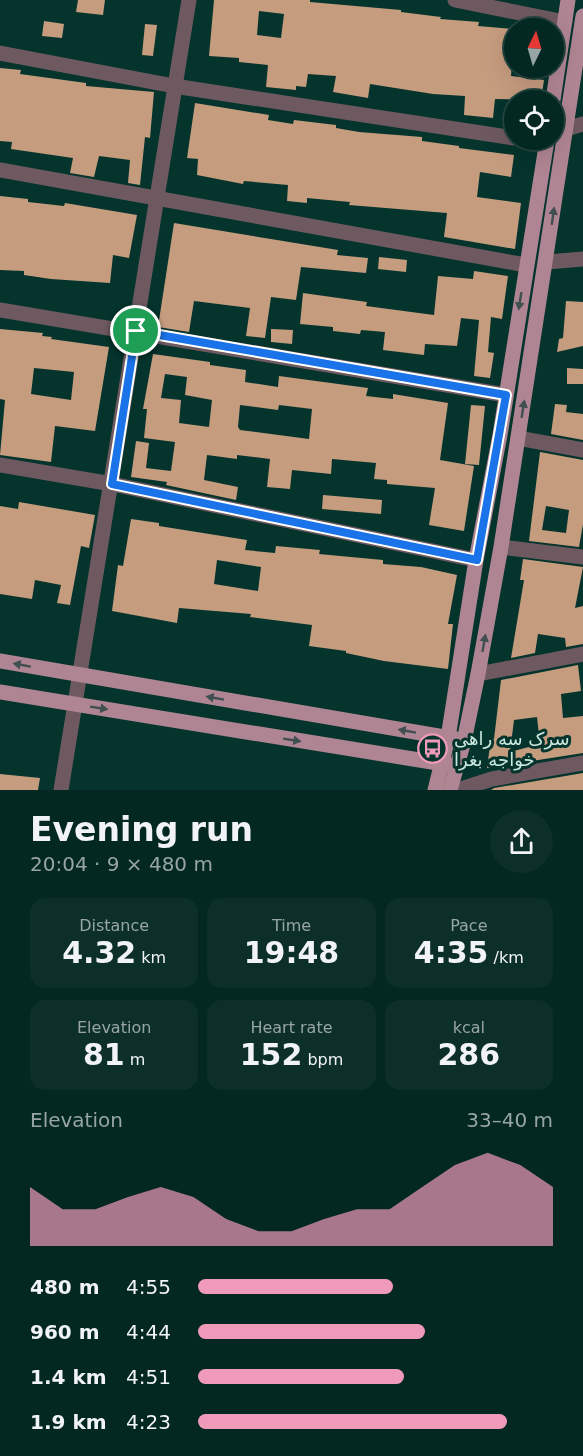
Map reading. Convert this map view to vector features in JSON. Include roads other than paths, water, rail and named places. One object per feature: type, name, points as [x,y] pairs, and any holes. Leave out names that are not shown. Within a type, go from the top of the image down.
[{"type":"main road","points":[[555,90],[568,0]]},
{"type":"main road","points":[[450,790],[464,741],[501,547],[583,20]]},
{"type":"main road","points":[[435,790],[448,738],[545,150]]},
{"type":"main road","points":[[0,661],[464,741]]},
{"type":"main road","points":[[0,692],[456,766]]},
{"type":"street","points":[[61,790],[189,0]]},
{"type":"street","points":[[455,0],[565,22]]},
{"type":"street","points":[[0,53],[174,86],[504,136]]},
{"type":"street","points":[[566,129],[583,124]]},
{"type":"street","points":[[0,170],[526,265]]},
{"type":"street","points":[[547,262],[583,259]]},
{"type":"street","points":[[0,310],[136,331],[506,395]]},
{"type":"street","points":[[518,438],[583,450]]},
{"type":"street","points":[[0,465],[112,484],[477,560]]},
{"type":"street","points":[[501,547],[583,557]]},
{"type":"street","points":[[478,674],[583,654]]},
{"type":"street","points":[[458,790],[492,779],[583,763]]},
{"type":"place","name":"سرک سه راهی خواجه بغرا","points":[[433,748]]}]
